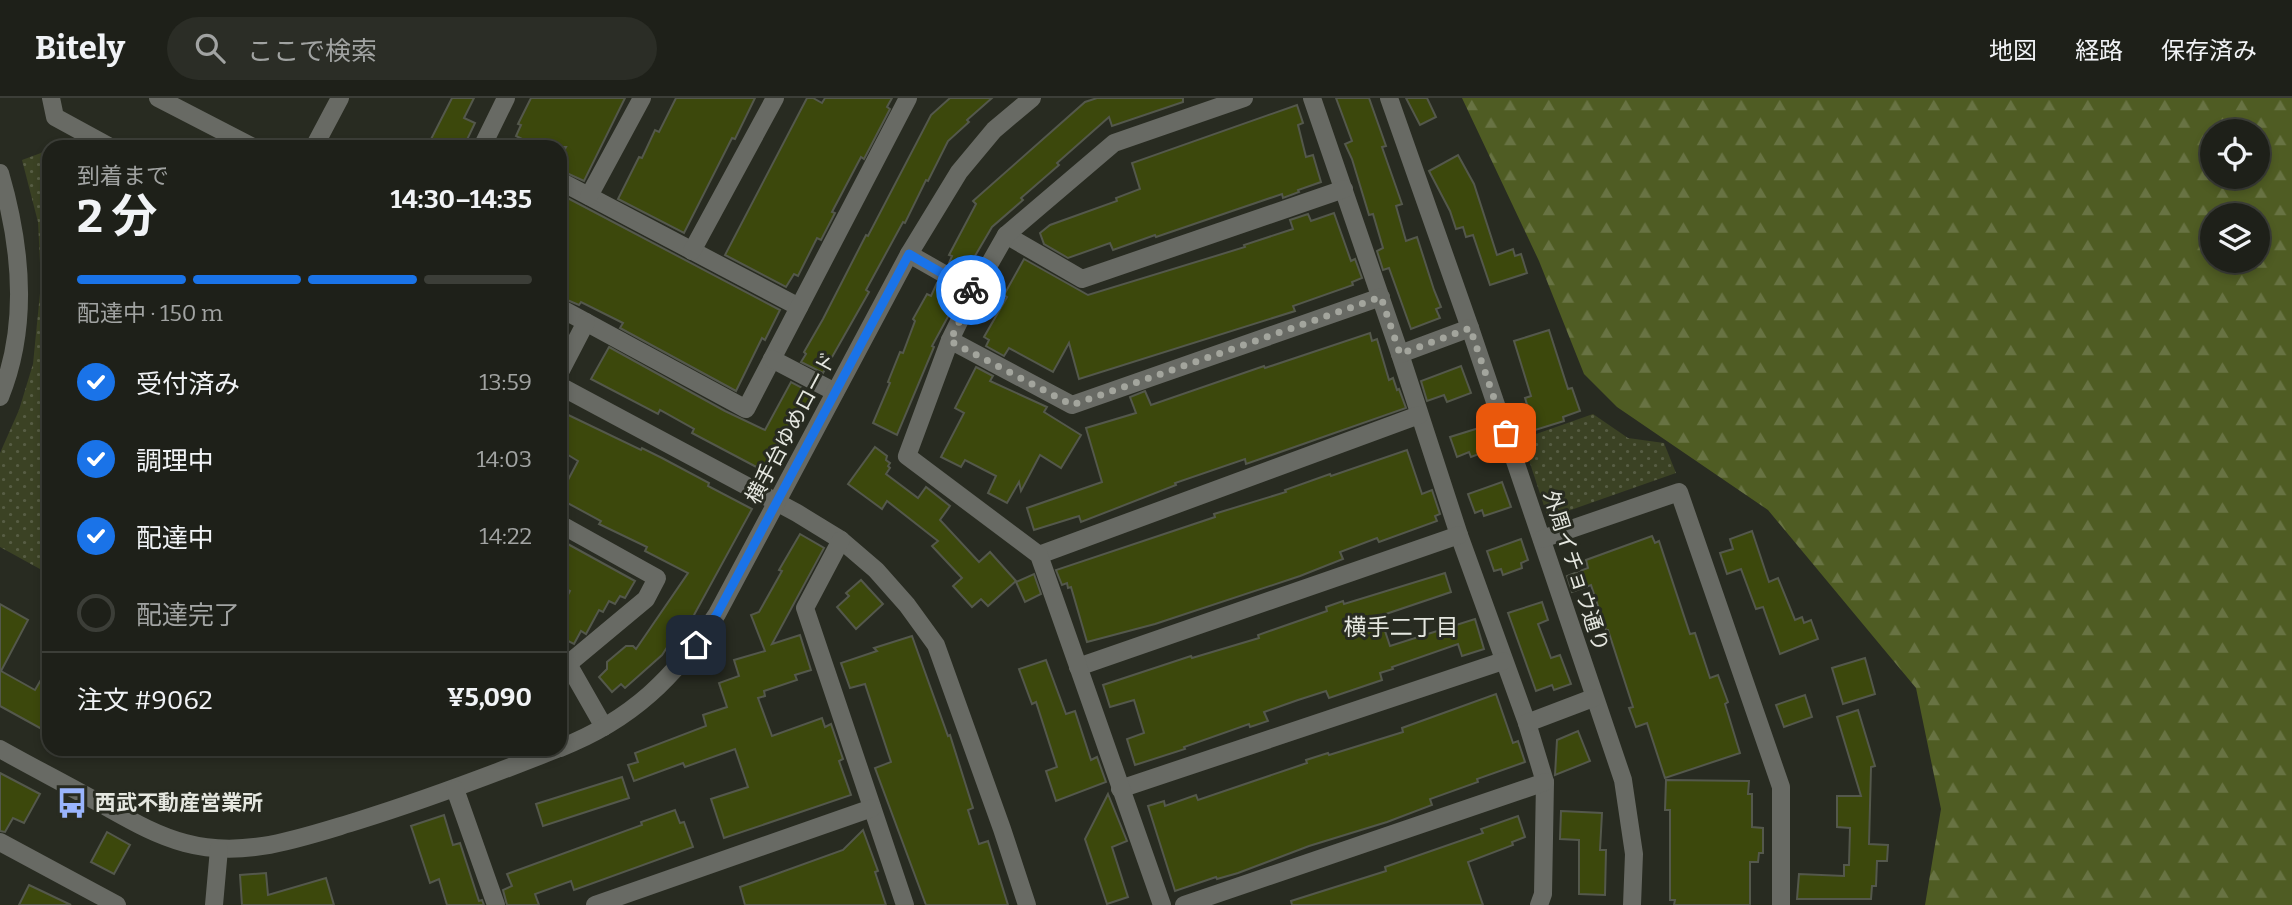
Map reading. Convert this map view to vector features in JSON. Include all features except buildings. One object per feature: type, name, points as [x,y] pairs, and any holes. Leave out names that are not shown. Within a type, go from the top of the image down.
[{"type":"street","points":[[51,98],[55,117],[97,140]]},
{"type":"street","points":[[158,98],[239,140]]},
{"type":"street","points":[[318,140],[340,98]]},
{"type":"street","points":[[489,140],[506,98]]},
{"type":"street","points":[[589,196],[642,98]]},
{"type":"street","points":[[692,251],[775,98]]},
{"type":"street","points":[[567,312],[746,409],[908,98]]},
{"type":"street","name":"横手台ゆめロード","points":[[567,744],[604,727],[648,697],[674,672],[696,645],[717,614],[909,254],[959,172],[994,130],[1032,98]]},
{"type":"street","points":[[1162,905],[1039,555],[906,456],[950,341],[974,291],[1006,235],[1114,143],[1244,98]]},
{"type":"street","points":[[1312,98],[1545,782],[1543,894],[1539,905]]},
{"type":"street","name":"外周イチョウ通り","points":[[1389,98],[1623,780],[1634,854],[1632,905]]},
{"type":"street","points":[[0,173],[8,201],[19,270],[17,328],[9,376],[0,397]]},
{"type":"street","points":[[567,185],[799,307]]},
{"type":"street","points":[[1006,235],[1082,279],[1344,189]]},
{"type":"street","points":[[909,254],[974,291]]},
{"type":"street","points":[[950,341],[1072,405],[1381,297]]},
{"type":"street","points":[[567,359],[586,322]]},
{"type":"street","points":[[1400,354],[1470,328]]},
{"type":"street","points":[[772,359],[835,392]]},
{"type":"street","points":[[567,390],[777,503],[841,541],[876,570],[907,605],[936,645],[1027,905]]},
{"type":"street","points":[[1039,555],[1419,415]]},
{"type":"street","points":[[1542,539],[1679,492],[1781,787],[1781,905]]},
{"type":"street","points":[[567,528],[657,578],[646,599],[567,660]]},
{"type":"street","points":[[1078,667],[1459,536]]},
{"type":"street","points":[[841,541],[805,608],[905,905]]},
{"type":"street","points":[[1120,789],[1503,661]]},
{"type":"street","points":[[567,667],[604,727]]},
{"type":"street","points":[[1527,723],[1593,698]]},
{"type":"street","name":"横手台ゆめロード","points":[[0,749],[154,833],[219,849],[273,845],[390,811],[539,756]]},
{"type":"street","points":[[1184,905],[1545,782]]},
{"type":"street","points":[[455,789],[496,905]]},
{"type":"street","points":[[595,905],[872,808]]},
{"type":"street","points":[[0,842],[117,905]]},
{"type":"street","points":[[214,905],[219,849]]},
{"type":"green space","points":[[1462,98],[2292,98],[2292,905],[1925,905],[1941,809],[1916,688],[1768,510],[1617,407],[1584,374],[1539,261]]},
{"type":"green space","points":[[42,153],[42,570],[0,547],[0,453],[19,410],[33,364],[41,283],[38,222],[22,160]]},
{"type":"green space","points":[[1593,414],[1628,438],[1664,443],[1676,473],[1548,518],[1522,439]]},
{"type":"way so far","points":[[971,290],[974,291],[950,341],[1072,405],[1381,297],[1400,354],[1470,328],[1506,433]]},
{"type":"place","name":"西武不動産営業所","points":[[72,803]]},
{"type":"district","name":"横手二丁目","points":[[1401,627]]},
{"type":"route","points":[[696,645],[717,614],[909,254],[971,290]]}]
